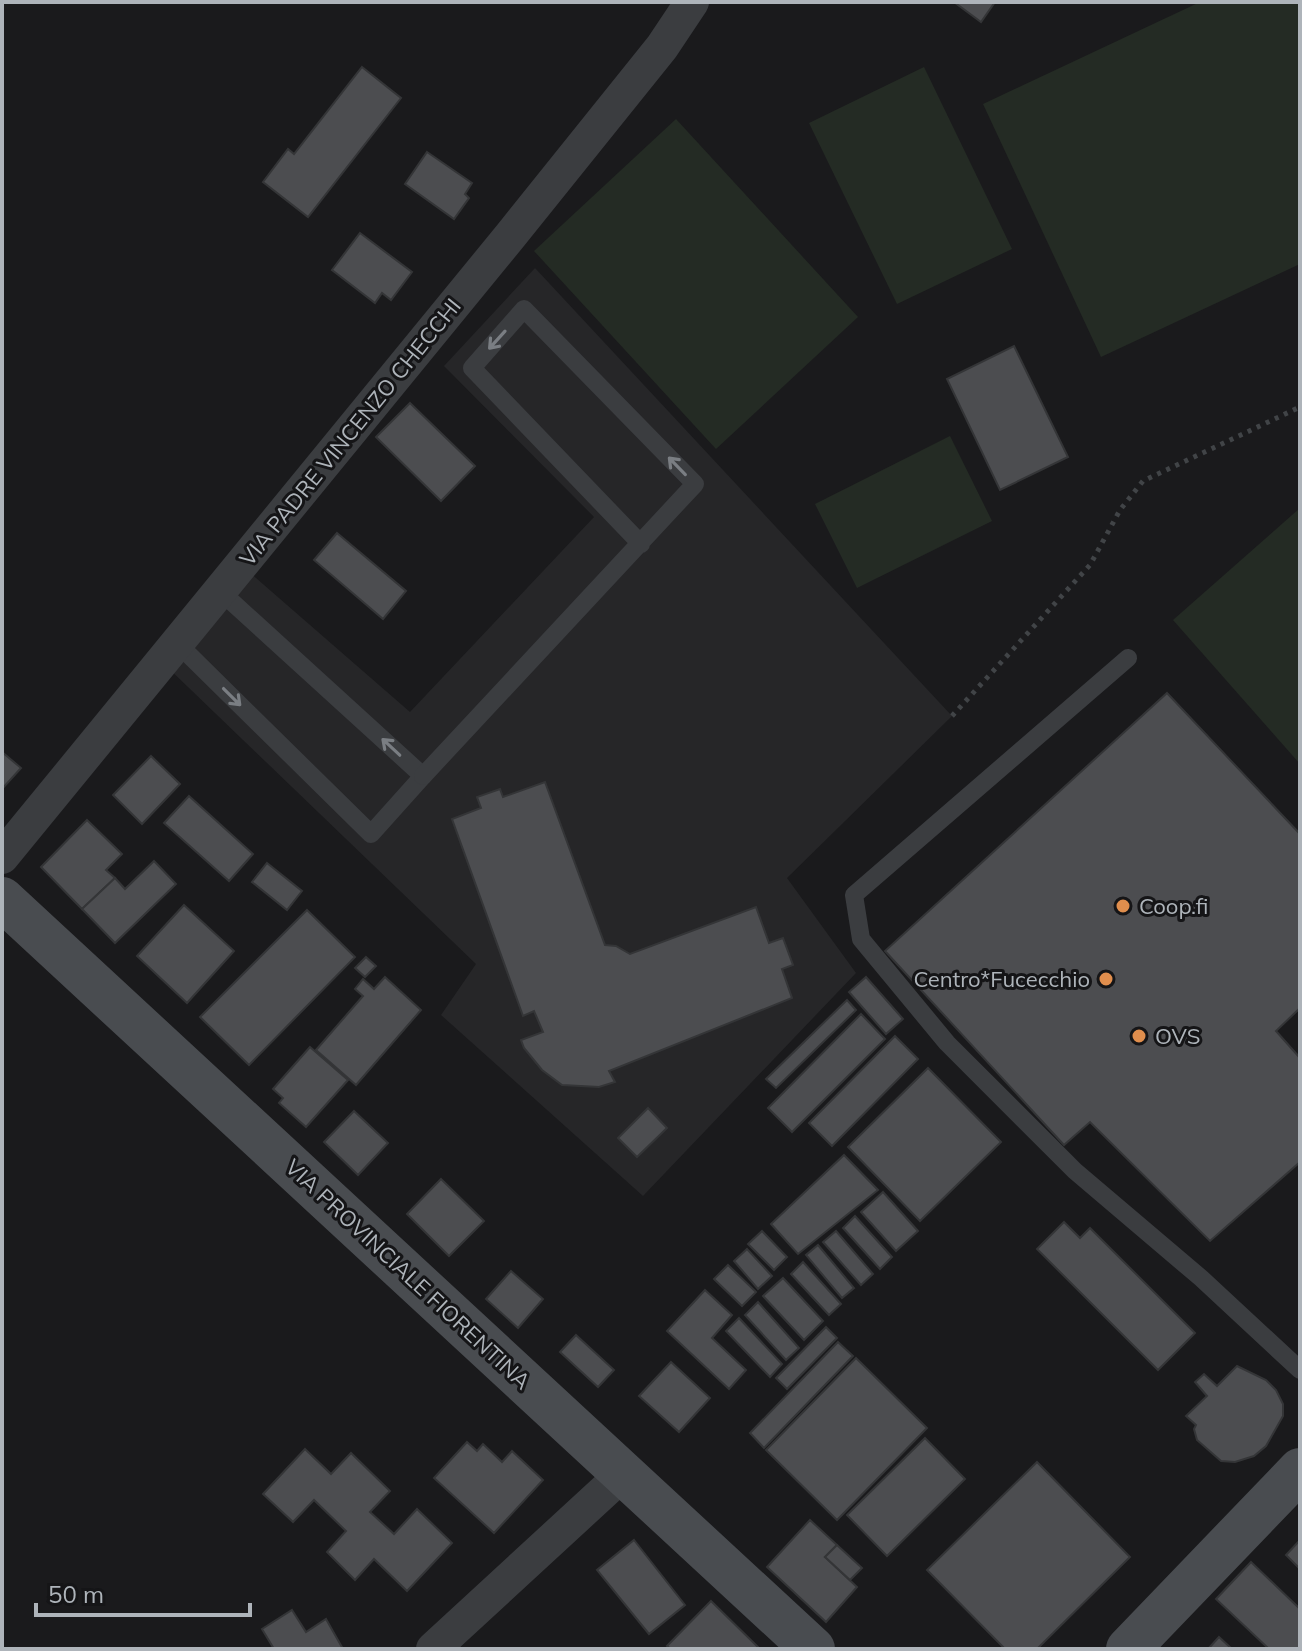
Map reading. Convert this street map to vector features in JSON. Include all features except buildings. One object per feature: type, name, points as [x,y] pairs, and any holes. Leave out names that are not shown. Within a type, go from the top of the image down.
[{"type":"main road","name":"VIA PROVINCIALE FIORENTINA","points":[[2,899],[813,1649]]},
{"type":"main road","points":[[1128,1649],[1300,1470]]},
{"type":"street","name":"VIA PADRE VINCENZO CHECCHI","points":[[2,857],[511,235],[662,47],[692,2]]},
{"type":"street","points":[[433,1649],[623,1474]]},
{"type":"lane","points":[[177,643],[371,834],[423,776],[641,544],[695,484],[524,309],[472,368],[641,544]]},
{"type":"lane","points":[[220,591],[423,776]]},
{"type":"lane","points":[[1128,658],[854,895],[861,939],[947,1043],[1075,1171],[1201,1278],[1300,1370]]},
{"type":"path","points":[[952,716],[1090,565],[1120,510],[1143,481],[1300,407]]},
{"type":"shaded area","points":[[1200,2],[1300,2],[1300,264],[1101,357],[983,104]]},
{"type":"shaded area","points":[[924,67],[1012,249],[897,304],[809,123]]},
{"type":"shaded area","points":[[676,119],[858,317],[716,449],[534,251]]},
{"type":"shaded area","points":[[535,268],[952,716],[787,878],[856,973],[643,1196],[441,1015],[476,964],[162,662],[241,565],[410,712],[594,517],[444,366]]},
{"type":"shaded area","points":[[950,436],[992,521],[857,588],[815,504]]},
{"type":"shaded area","points":[[1300,508],[1300,764],[1173,620]]},
{"type":"place","name":"Coop.fi","points":[[1123,906]]},
{"type":"place","name":"Centro*Fucecchio","points":[[1106,979]]},
{"type":"place","name":"OVS","points":[[1139,1036]]}]
